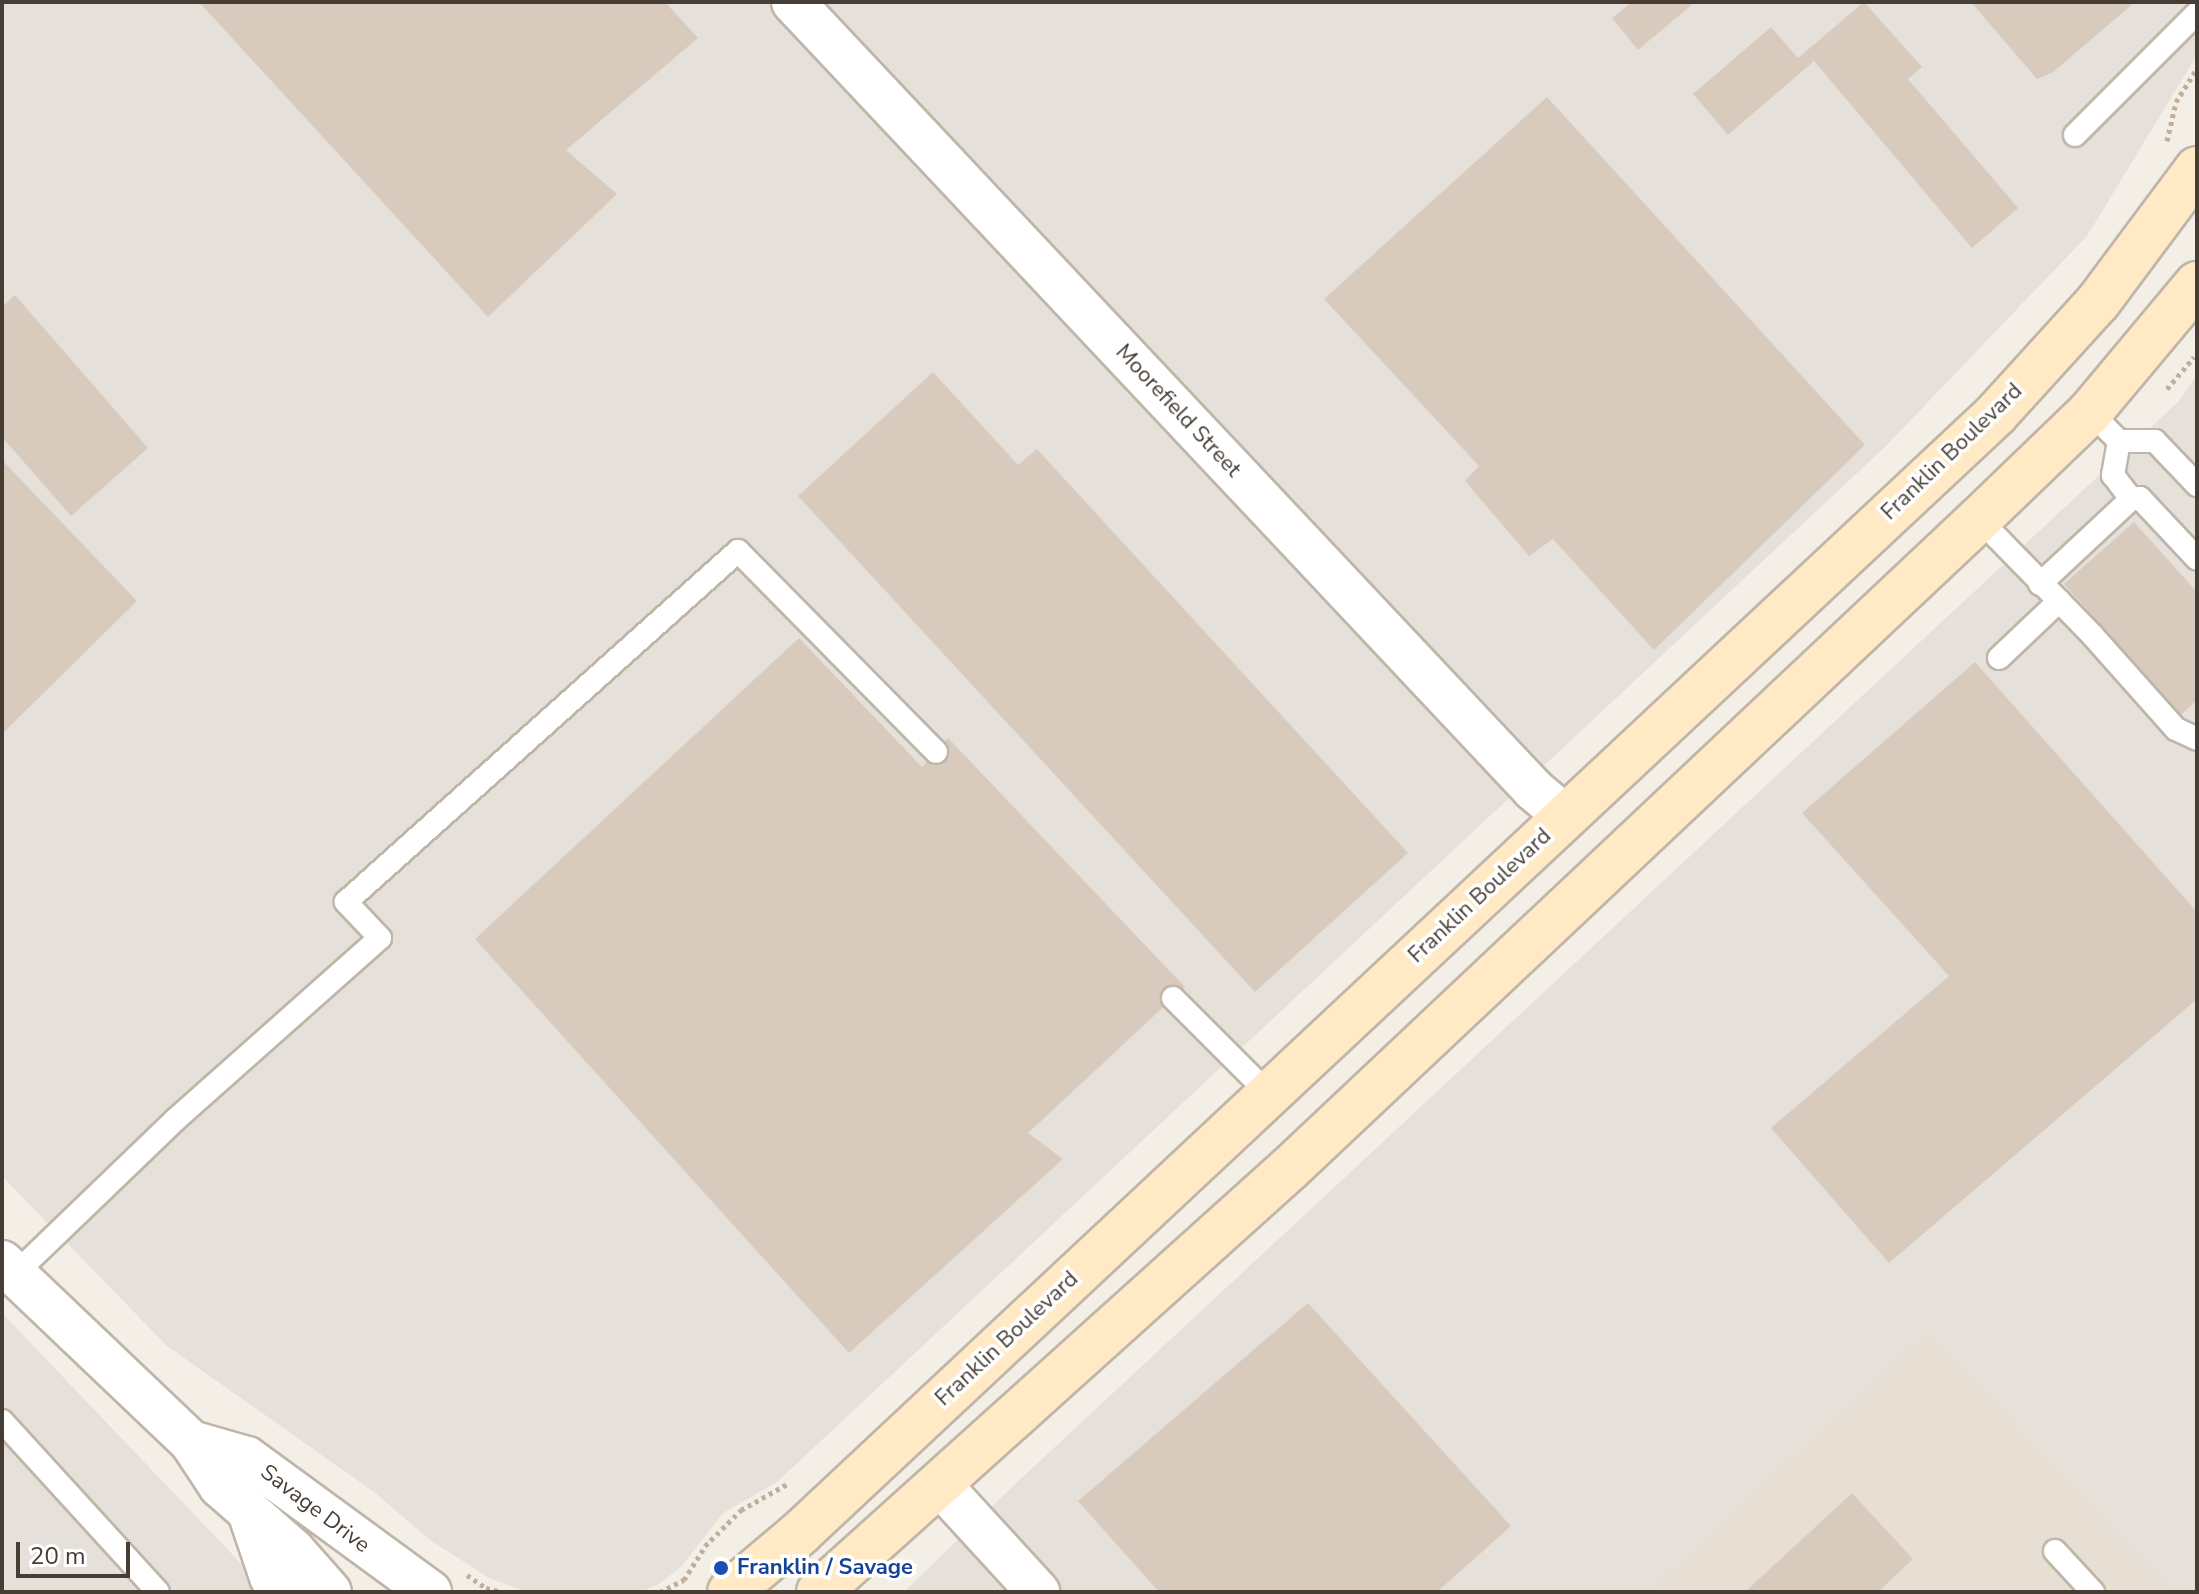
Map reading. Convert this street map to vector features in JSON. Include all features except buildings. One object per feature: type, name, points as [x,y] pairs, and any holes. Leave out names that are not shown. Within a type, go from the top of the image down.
[{"type":"main road","name":"Franklin Boulevard","points":[[730,1592],[800,1533],[1996,414],[2098,302],[2182,157]]},
{"type":"main road","points":[[819,1592],[941,1486],[1289,1169],[1979,519],[2105,427],[2197,284]]},
{"type":"street","name":"Moorefield Street","points":[[793,2],[1534,790],[1565,816]]},
{"type":"street","name":"Savage Drive","points":[[8,1269],[191,1442],[220,1486],[292,1549],[330,1592]]},
{"type":"street","name":"Savage Drive","points":[[191,1442],[247,1458],[430,1592]]},
{"type":"street","points":[[941,1486],[1038,1592]]},
{"type":"street","points":[[248,1510],[271,1577],[280,1592]]},
{"type":"lane","points":[[2075,135],[2197,13]]},
{"type":"lane","points":[[2131,499],[2113,475],[2105,427],[2155,441],[2197,485]]},
{"type":"lane","points":[[2040,584],[2131,499],[2140,498],[2197,559]]},
{"type":"lane","points":[[1979,519],[2176,729],[2197,739]]},
{"type":"lane","points":[[8,1269],[380,938],[346,902],[738,551],[936,752]]},
{"type":"lane","points":[[1999,658],[2059,601]]},
{"type":"lane","points":[[1173,998],[1269,1094]]},
{"type":"lane","points":[[2,1421],[158,1592]]},
{"type":"lane","points":[[2055,1551],[2093,1592]]},
{"type":"path","points":[[2182,157],[2176,102],[2197,69]]},
{"type":"shaded area","points":[[2,2],[2197,2],[2197,55],[2087,236],[1885,447],[777,1482],[723,1513],[681,1567],[659,1584],[640,1592],[527,1592],[489,1578],[430,1540],[374,1492],[167,1346],[2,1176]]},
{"type":"shaded area","points":[[2197,375],[2197,1592],[2178,1592],[1927,1328],[1644,1592],[904,1592],[1011,1488],[2179,401]]},
{"type":"shaded area","points":[[2,1313],[252,1575],[263,1592],[2,1592]]},
{"type":"shaded area","points":[[1927,1328],[2178,1592],[1644,1592]]},
{"type":"place","name":"Franklin / Savage","points":[[721,1568]]}]
